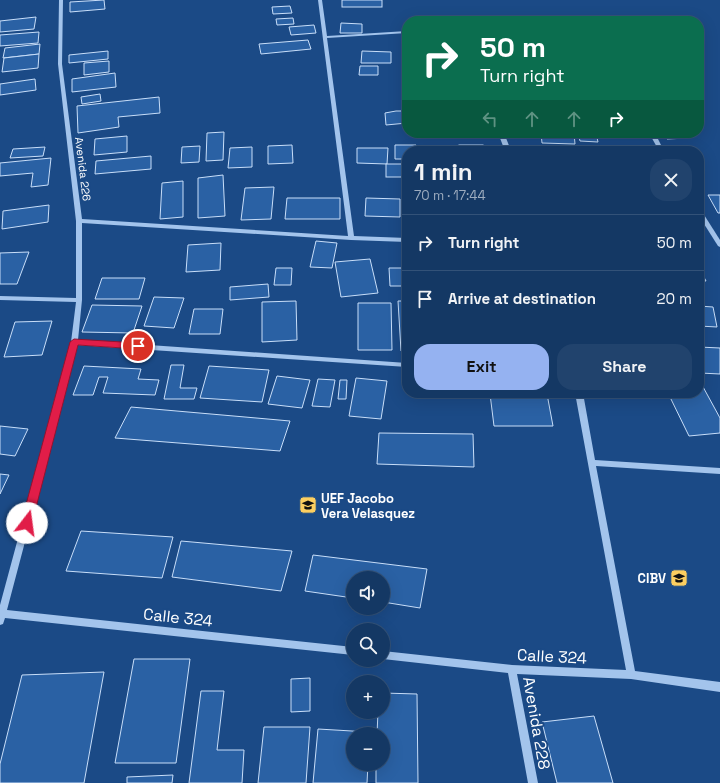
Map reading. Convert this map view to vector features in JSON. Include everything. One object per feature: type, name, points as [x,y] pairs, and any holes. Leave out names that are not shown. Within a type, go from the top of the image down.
[{"type":"street","name":"Avenida 226","points":[[1,616],[74,342],[79,300],[79,221],[60,64],[62,0]]},
{"type":"street","points":[[320,0],[351,238]]},
{"type":"street","points":[[326,37],[402,32]]},
{"type":"street","points":[[704,219],[720,245]]},
{"type":"street","points":[[79,221],[402,240]]},
{"type":"street","points":[[0,298],[79,300]]},
{"type":"street","points":[[74,342],[402,365]]},
{"type":"street","points":[[580,398],[631,676]]},
{"type":"street","points":[[592,463],[720,471]]},
{"type":"street","name":"Calle 324","points":[[1,616],[346,650]]},
{"type":"street","name":"Calle 324","points":[[390,656],[512,669],[631,676],[720,687]]},
{"type":"street","name":"Avenida 228","points":[[512,669],[533,783]]},
{"type":"building","points":[[104,0],[105,9],[70,12],[70,2]]},
{"type":"building","points":[[342,0],[382,0],[382,7],[342,7]]},
{"type":"building","points":[[290,6],[292,13],[273,14],[272,7]]},
{"type":"building","points":[[36,17],[34,29],[0,32],[0,21]]},
{"type":"building","points":[[293,18],[294,24],[277,25],[276,19]]},
{"type":"building","points":[[341,23],[362,24],[362,33],[340,33]]},
{"type":"building","points":[[314,25],[316,33],[291,35],[289,27]]},
{"type":"building","points":[[39,32],[38,43],[0,46],[0,35]]},
{"type":"building","points":[[308,40],[311,49],[261,54],[259,44]]},
{"type":"building","points":[[40,44],[39,54],[3,58],[5,48]]},
{"type":"building","points":[[108,51],[108,59],[69,63],[69,55]]},
{"type":"building","points":[[362,51],[391,52],[391,63],[361,63]]},
{"type":"building","points":[[39,54],[38,68],[2,72],[4,58]]},
{"type":"building","points":[[109,61],[109,72],[84,75],[84,63]]},
{"type":"building","points":[[360,66],[378,66],[378,75],[359,75]]},
{"type":"building","points":[[115,73],[116,87],[72,92],[72,79]]},
{"type":"building","points":[[35,79],[36,90],[0,95],[0,84]]},
{"type":"building","points":[[100,94],[101,101],[82,104],[81,97]]},
{"type":"building","points":[[159,97],[160,113],[118,117],[119,127],[78,133],[77,106]]},
{"type":"building","points":[[402,111],[402,123],[386,125],[385,113]]},
{"type":"building","points":[[224,132],[223,160],[206,161],[207,133]]},
{"type":"building","points":[[127,136],[127,152],[94,155],[95,139]]},
{"type":"building","points":[[542,138],[574,138],[575,144],[542,143]]},
{"type":"building","points":[[579,138],[597,138],[598,142],[580,141]]},
{"type":"building","points":[[666,138],[687,138],[667,139]]},
{"type":"building","points":[[292,145],[293,163],[268,164],[268,146]]},
{"type":"building","points":[[395,145],[416,145],[402,146],[402,159],[395,159]]},
{"type":"building","points":[[459,145],[483,145],[483,146]]},
{"type":"building","points":[[200,146],[199,162],[181,163],[182,147]]},
{"type":"building","points":[[45,147],[43,156],[10,158],[13,149]]},
{"type":"building","points":[[252,147],[252,167],[228,168],[230,148]]},
{"type":"building","points":[[357,148],[388,148],[387,164],[357,163]]},
{"type":"building","points":[[151,156],[151,169],[95,174],[96,161]]},
{"type":"building","points":[[51,158],[48,185],[31,187],[33,173],[0,176],[0,163]]},
{"type":"building","points":[[386,164],[402,164],[402,177],[386,177]]},
{"type":"building","points":[[223,175],[225,216],[198,218],[198,178]]},
{"type":"building","points":[[183,181],[183,217],[160,219],[162,183]]},
{"type":"building","points":[[274,187],[271,219],[241,220],[245,188]]},
{"type":"building","points":[[708,195],[720,195],[720,213],[718,213]]},
{"type":"building","points":[[287,198],[340,198],[340,219],[285,219]]},
{"type":"building","points":[[366,198],[400,199],[400,217],[365,216]]},
{"type":"building","points":[[49,205],[48,222],[2,229],[3,211]]},
{"type":"building","points":[[316,241],[337,243],[332,268],[310,267]]},
{"type":"building","points":[[221,243],[220,270],[186,272],[188,245]]},
{"type":"building","points":[[29,252],[17,284],[0,284],[0,253]]},
{"type":"building","points":[[370,259],[378,293],[341,297],[335,262]]},
{"type":"building","points":[[276,268],[292,268],[291,285],[274,285]]},
{"type":"building","points":[[389,268],[402,268],[402,286],[390,286]]},
{"type":"building","points":[[102,278],[145,278],[139,299],[95,299]]},
{"type":"building","points":[[268,284],[269,297],[230,300],[230,287]]},
{"type":"building","points":[[154,297],[184,298],[174,328],[144,326]]},
{"type":"building","points":[[296,301],[297,340],[262,342],[262,302]]},
{"type":"building","points":[[398,301],[402,301],[401,351]]},
{"type":"building","points":[[358,303],[391,303],[392,350],[358,350]]},
{"type":"building","points":[[92,305],[142,306],[133,333],[82,332]]},
{"type":"building","points":[[704,306],[713,307],[717,327],[704,326]]},
{"type":"building","points":[[194,309],[223,309],[220,334],[189,334]]},
{"type":"building","points":[[52,321],[42,355],[4,357],[15,322]]},
{"type":"building","points":[[704,347],[720,348],[720,374],[704,373]]},
{"type":"building","points":[[171,365],[184,365],[180,388],[197,388],[194,399],[164,399]]},
{"type":"building","points":[[84,366],[141,369],[138,379],[159,380],[155,395],[103,393],[108,377],[99,377],[93,395],[73,395]]},
{"type":"building","points":[[209,366],[269,370],[262,402],[200,398]]},
{"type":"building","points":[[277,376],[310,380],[302,408],[268,404]]},
{"type":"building","points":[[356,378],[387,381],[381,419],[349,416]]},
{"type":"building","points":[[318,379],[335,380],[330,407],[312,406]]},
{"type":"building","points":[[340,380],[347,380],[346,399],[338,399]]},
{"type":"building","points":[[704,389],[720,418],[720,433],[689,436],[670,398],[704,398]]},
{"type":"building","points":[[490,398],[548,398],[553,426],[494,426]]},
{"type":"building","points":[[131,407],[290,421],[280,451],[115,438]]},
{"type":"building","points":[[0,426],[28,429],[15,456],[0,454]]},
{"type":"building","points":[[379,433],[473,434],[474,467],[377,464]]},
{"type":"building","points":[[0,474],[9,475],[0,494]]},
{"type":"building","points":[[81,531],[173,537],[162,578],[66,571]]},
{"type":"building","points":[[181,541],[292,551],[281,591],[172,577]]},
{"type":"building","points":[[313,555],[427,569],[420,608],[390,603],[390,571],[346,571],[346,597],[305,591]]},
{"type":"building","points":[[134,659],[190,659],[176,763],[115,763]]},
{"type":"building","points":[[104,672],[84,783],[0,783],[0,764],[22,675]]},
{"type":"building","points":[[310,678],[310,711],[291,712],[291,679]]},
{"type":"building","points":[[201,691],[224,691],[217,750],[244,750],[242,783],[189,783]]},
{"type":"building","points":[[390,693],[417,694],[418,783],[376,783],[376,771],[390,771],[390,727],[377,727],[378,719],[390,719]]},
{"type":"building","points":[[594,716],[613,783],[557,783],[542,722]]},
{"type":"building","points":[[264,727],[310,727],[306,783],[258,783]]},
{"type":"building","points":[[318,729],[346,731],[346,771],[368,771],[367,783],[313,783]]},
{"type":"building","points":[[173,775],[172,783],[127,783],[127,777]]},
{"type":"place","name":"UEF Jacobo Vera Velasquez","points":[[308,505]]},
{"type":"place","name":"CIBV","points":[[679,578]]},
{"type":"route","points":[[27,523],[74,342],[138,346]]}]
